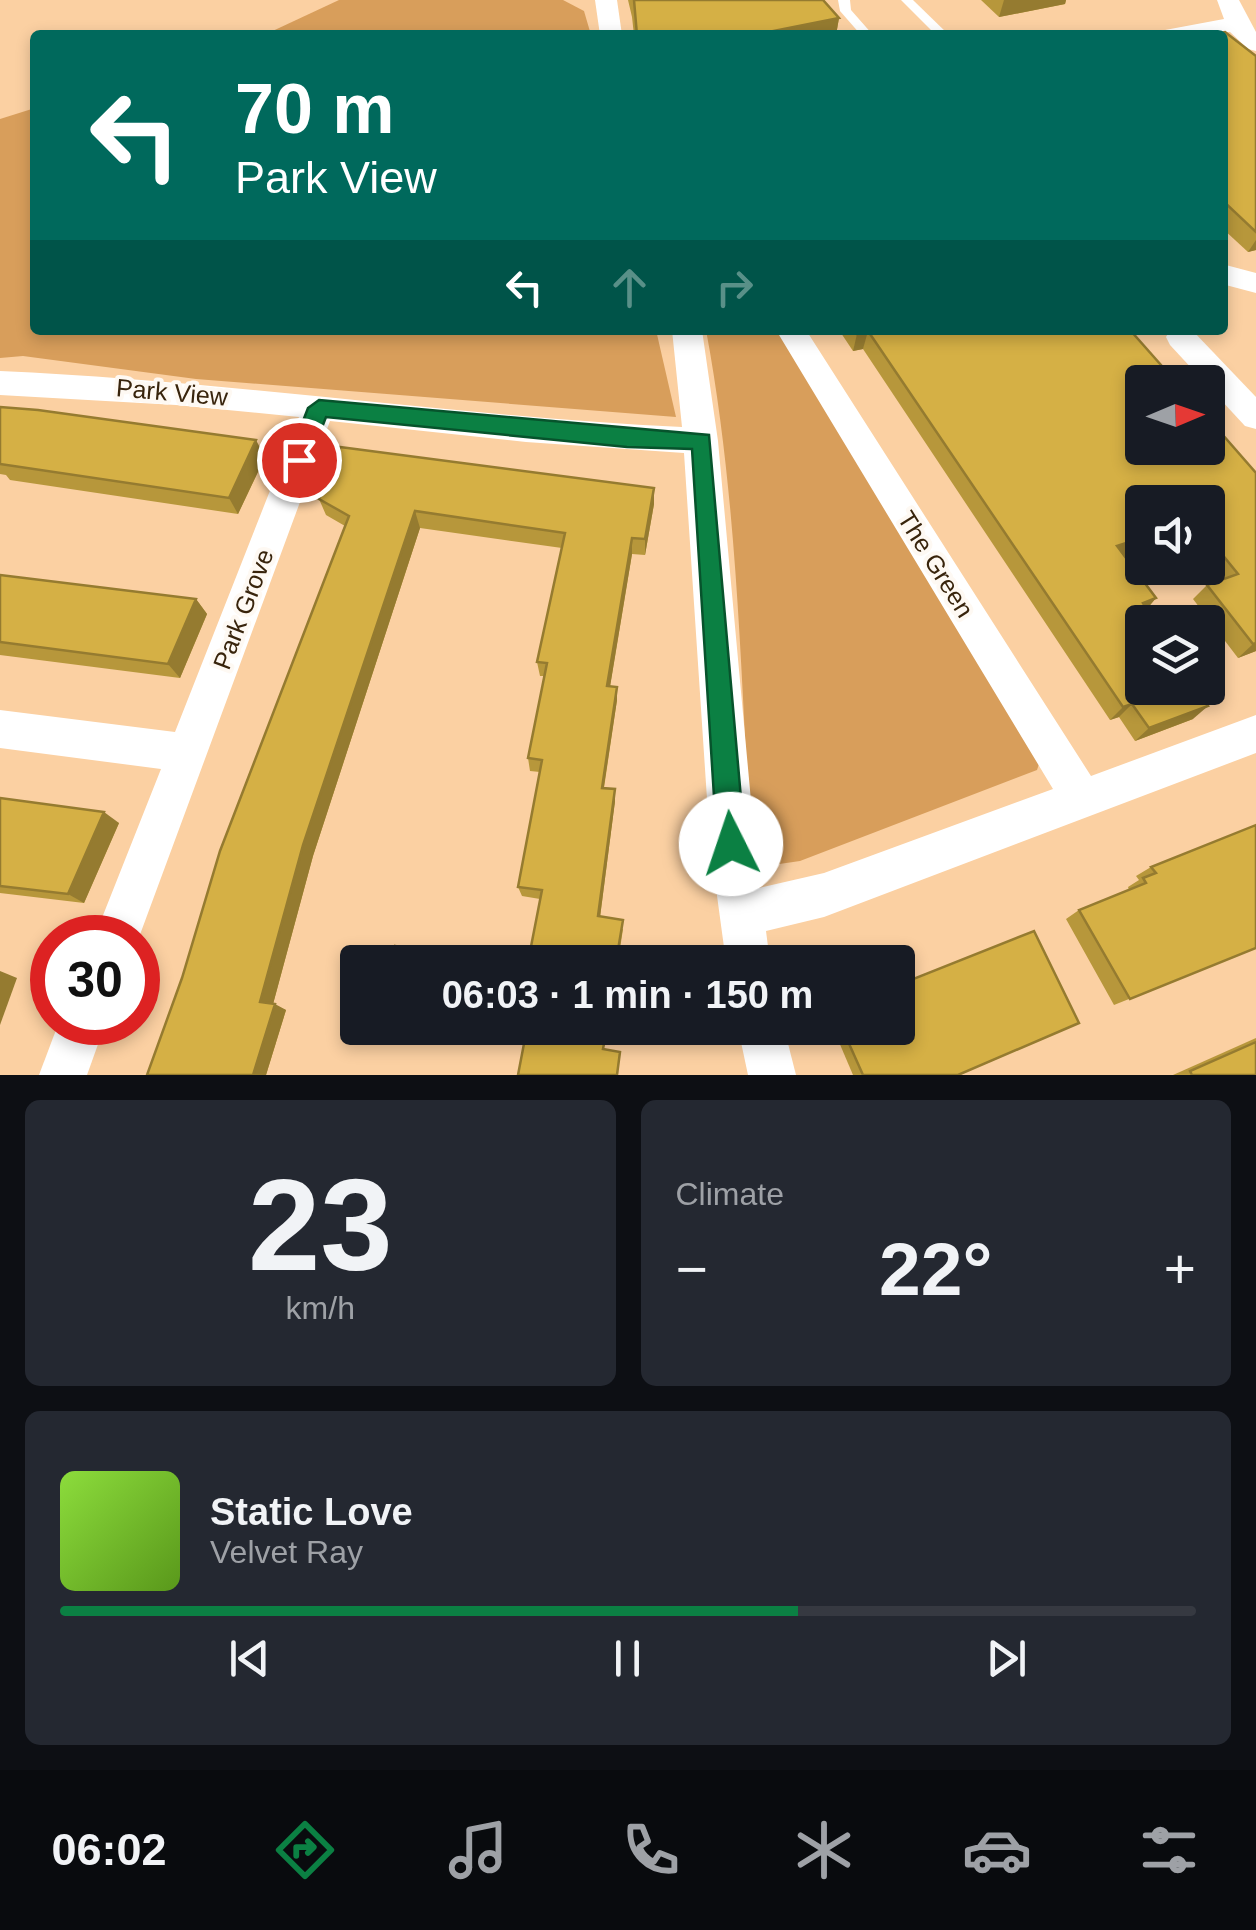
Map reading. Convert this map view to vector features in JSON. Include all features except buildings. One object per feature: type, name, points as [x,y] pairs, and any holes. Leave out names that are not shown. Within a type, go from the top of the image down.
[{"type":"street","points":[[606,0],[609,30]]},
{"type":"street","points":[[1228,0],[1236,24],[1256,44]]},
{"type":"street","points":[[1202,30],[1236,24]]},
{"type":"street","points":[[1228,276],[1256,283]]},
{"type":"street","points":[[689,335],[702,441],[739,915],[745,945]]},
{"type":"street","name":"The Green","points":[[794,335],[1081,798]]},
{"type":"street","points":[[1181,337],[1255,415]]},
{"type":"street","name":"Park View","points":[[0,383],[190,392],[627,438],[702,441]]},
{"type":"street","name":"Park Grove","points":[[125,915],[319,408]]},
{"type":"street","points":[[0,729],[188,754]]},
{"type":"street","points":[[739,915],[824,895],[1256,734]]},
{"type":"street","points":[[63,1075],[74,1045]]},
{"type":"street","points":[[765,1045],[772,1075]]},
{"type":"lane","points":[[844,0],[846,11],[862,30]]},
{"type":"lane","points":[[907,0],[937,30]]},
{"type":"shaded area","points":[[339,0],[563,0],[584,11],[590,30],[275,30]]},
{"type":"shaded area","points":[[30,110],[30,335],[657,335],[676,417],[196,379],[23,356],[0,358],[0,119]]},
{"type":"shaded area","points":[[707,335],[782,335],[1039,764],[1037,770],[800,861],[752,868],[732,531]]},
{"type":"route","points":[[299,460],[319,408],[627,438],[702,441],[731,844]]}]
